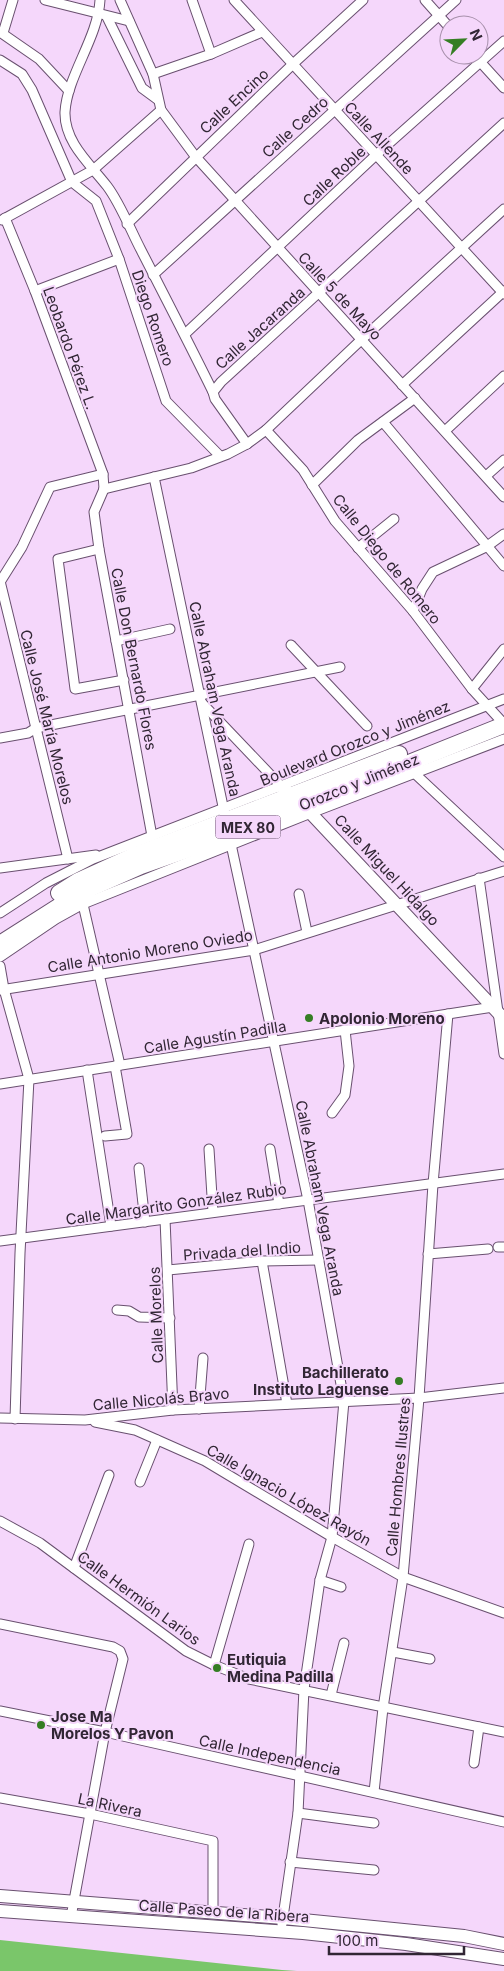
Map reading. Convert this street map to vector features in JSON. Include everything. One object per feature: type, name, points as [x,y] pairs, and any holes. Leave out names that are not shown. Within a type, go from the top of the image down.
[{"type":"highway","name":"Orozco y Jiménez","points":[[0,944],[141,866],[228,827],[499,717]]},
{"type":"highway","name":"Orozco y Jiménez","points":[[0,931],[78,881],[134,856],[228,827]]},
{"type":"street","points":[[13,0],[2,33],[39,59],[69,91]]},
{"type":"street","points":[[45,0],[129,21]]},
{"type":"street","points":[[100,0],[103,15],[142,88],[157,99]]},
{"type":"street","name":"Calle 5 de Mayo","points":[[120,0],[152,74],[161,110],[195,156],[504,496]]},
{"type":"street","points":[[192,0],[211,54]]},
{"type":"street","name":"Calle Allende","points":[[234,0],[504,293]]},
{"type":"street","name":"Calle Encino","points":[[127,224],[195,156],[363,0]]},
{"type":"street","points":[[425,0],[439,16]]},
{"type":"street","name":"Calle Cedro","points":[[440,15],[456,0]]},
{"type":"street","points":[[103,15],[69,91],[65,112],[68,130],[74,145],[108,188],[185,334],[215,399],[247,444]]},
{"type":"street","name":"Calle Cedro","points":[[154,275],[439,16]]},
{"type":"street","points":[[152,74],[211,54],[262,32]]},
{"type":"street","name":"Calle Roble","points":[[489,55],[504,41]]},
{"type":"street","points":[[0,60],[22,74],[32,90],[72,182]]},
{"type":"street","name":"Calle Roble","points":[[185,334],[376,155],[478,65]]},
{"type":"street","points":[[484,65],[504,88]]},
{"type":"street","points":[[3,220],[93,170],[161,110]]},
{"type":"street","name":"Calle Jacaranda","points":[[213,392],[504,123]]},
{"type":"street","name":"Diego Romero","points":[[72,182],[96,201],[119,259],[166,401],[220,456]]},
{"type":"street","points":[[104,489],[192,468],[247,444],[266,430],[504,209]]},
{"type":"street","name":"Leobardo Pérez L.","points":[[3,220],[35,291],[102,474],[104,489]]},
{"type":"street","points":[[35,291],[119,259]]},
{"type":"street","points":[[402,385],[504,293]]},
{"type":"street","points":[[444,431],[504,376]]},
{"type":"street","points":[[312,486],[358,440],[415,398]]},
{"type":"street","points":[[383,422],[486,547],[504,566]]},
{"type":"street","name":"Calle Diego de Romero","points":[[266,430],[303,470],[336,521],[413,610],[472,689],[499,717]]},
{"type":"street","points":[[486,476],[504,460]]},
{"type":"street","points":[[0,581],[22,547],[50,487],[102,474]]},
{"type":"street","name":"Calle Abraham Vega Aranda","points":[[154,477],[308,1200],[344,1401],[332,1537],[320,1580],[304,1689],[298,1813],[282,1918],[282,1931]]},
{"type":"street","name":"Calle Don Bernardo Flores","points":[[104,489],[94,512],[99,549],[152,836]]},
{"type":"street","points":[[358,548],[394,519]]},
{"type":"street","points":[[413,610],[422,589],[433,572],[486,547],[504,534]]},
{"type":"street","points":[[99,549],[58,559],[74,688],[124,680]]},
{"type":"street","name":"Calle José María Morelos","points":[[0,581],[68,858]]},
{"type":"street","points":[[116,641],[170,629]]},
{"type":"street","points":[[291,644],[367,726]]},
{"type":"street","points":[[472,689],[504,648]]},
{"type":"street","points":[[0,738],[28,733],[36,728],[129,710],[201,699],[315,671],[340,667]]},
{"type":"street","name":"Calle Miguel Hidalgo","points":[[201,699],[499,1014]]},
{"type":"street","name":"Boulevard Orozco y Jiménez","points":[[0,913],[46,883],[108,853],[152,836],[228,827],[499,717],[504,699]]},
{"type":"street","name":"Orozco y Jiménez","points":[[397,760],[504,739]]},
{"type":"street","points":[[397,760],[504,856]]},
{"type":"street","points":[[0,868],[108,853]]},
{"type":"street","name":"Calle Antonio Moreno Oviedo","points":[[2,989],[254,950],[504,870]]},
{"type":"street","points":[[479,878],[504,1054]]},
{"type":"street","points":[[299,894],[307,932]]},
{"type":"street","points":[[81,899],[99,974],[117,1066],[127,1134],[105,1136]]},
{"type":"street","name":"Orozco y Jiménez","points":[[0,957],[49,924],[81,899]]},
{"type":"street","points":[[0,966],[2,989],[29,1079],[14,1419]]},
{"type":"street","name":"Calle Agustín Padilla","points":[[0,1084],[448,1014],[499,1014]]},
{"type":"street","name":"Calle Hombres Ilustres","points":[[374,1792],[383,1708],[393,1652],[402,1577],[419,1398],[433,1184],[448,1014]]},
{"type":"street","points":[[332,1113],[346,1094],[349,1066],[345,1030]]},
{"type":"street","points":[[87,1070],[111,1226]]},
{"type":"street","points":[[209,1149],[213,1212]]},
{"type":"street","points":[[270,1149],[279,1204]]},
{"type":"street","points":[[140,1168],[145,1222]]},
{"type":"street","name":"Calle Margarito González Rubio","points":[[0,1241],[504,1174]]},
{"type":"street","name":"Calle Morelos","points":[[165,1219],[173,1410]]},
{"type":"street","points":[[428,1254],[488,1249]]},
{"type":"street","name":"Privada del Indio","points":[[168,1270],[262,1262],[319,1260]]},
{"type":"street","points":[[262,1262],[286,1404]]},
{"type":"street","points":[[117,1310],[129,1311],[139,1317],[170,1318]]},
{"type":"street","points":[[199,1409],[203,1358]]},
{"type":"street","name":"Calle Nicolás Bravo","points":[[0,1418],[85,1420],[173,1410],[419,1398],[504,1388]]},
{"type":"street","points":[[134,1414],[135,1430]]},
{"type":"street","name":"Calle Ignacio López Rayón","points":[[85,1420],[135,1430],[205,1461],[402,1577],[504,1613]]},
{"type":"street","points":[[140,1482],[157,1440]]},
{"type":"street","points":[[74,1568],[109,1475]]},
{"type":"street","name":"Calle Hermión Larios","points":[[0,1521],[40,1543],[186,1651],[214,1665],[249,1679],[504,1732]]},
{"type":"street","points":[[214,1665],[249,1544]]},
{"type":"street","points":[[320,1580],[341,1587]]},
{"type":"street","points":[[0,1624],[113,1647],[120,1651],[123,1659],[105,1732],[71,1917]]},
{"type":"street","points":[[331,1695],[344,1644]]},
{"type":"street","points":[[393,1652],[430,1659]]},
{"type":"street","name":"Calle Independencia","points":[[0,1711],[105,1732],[504,1822]]},
{"type":"street","points":[[474,1763],[479,1727]]},
{"type":"street","name":"La Rivera","points":[[0,1798],[90,1814],[213,1840],[214,1913]]},
{"type":"street","points":[[298,1813],[374,1823]]},
{"type":"street","points":[[290,1862],[374,1870]]},
{"type":"street","name":"Calle Paseo de la Ribera","points":[[0,1896],[282,1918],[464,1936],[504,1944]]},
{"type":"street","name":"Calle Paseo de la Ribera","points":[[0,1911],[282,1931],[406,1944],[504,1959]]},
{"type":"shaded area","points":[[0,1940],[282,1970],[297,1971],[0,1971]]},
{"type":"place","name":"Apolonio Moreno","points":[[309,1018]]},
{"type":"place","name":"Bachillerato Instituto Laguense","points":[[399,1381]]},
{"type":"place","name":"Eutiquia Medina Padilla","points":[[217,1668]]},
{"type":"place","name":"Jose Ma Morelos Y Pavon","points":[[41,1725]]}]
